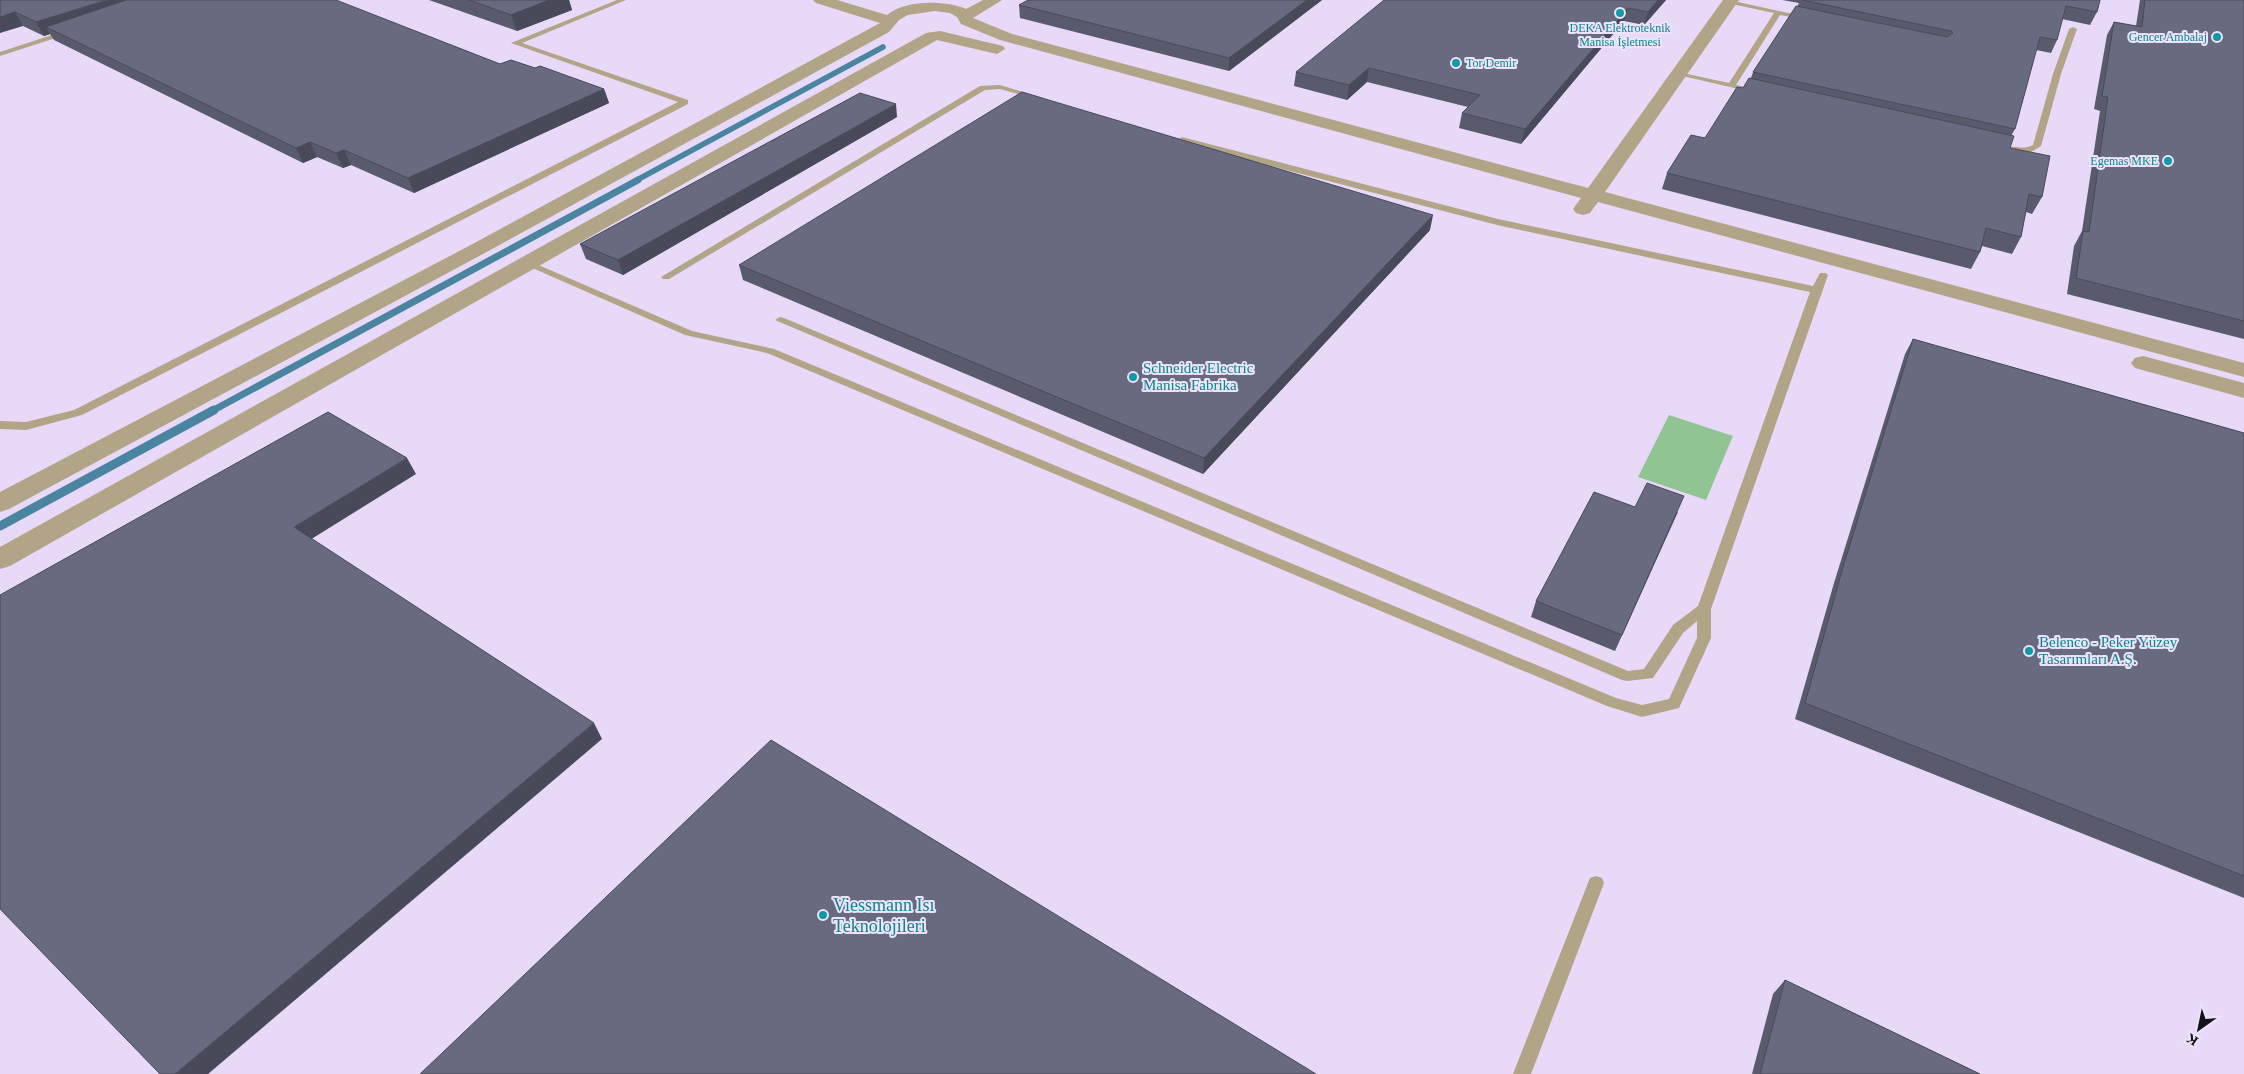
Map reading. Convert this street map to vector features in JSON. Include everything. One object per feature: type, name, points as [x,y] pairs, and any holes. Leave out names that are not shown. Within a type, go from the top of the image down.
[{"type":"street","points":[[821,0],[896,28],[972,42],[2244,370]]},
{"type":"street","points":[[867,0],[951,8],[966,19],[1006,37],[1588,202],[1819,282],[2072,343]]},
{"type":"street","points":[[0,559],[526,263],[936,36],[957,31],[966,19],[994,0]]},
{"type":"street","points":[[1588,202],[1730,1]]},
{"type":"street","points":[[896,28],[896,15],[928,5]]},
{"type":"street","points":[[0,503],[896,28]]},
{"type":"street","points":[[2129,359],[2244,391]]},
{"type":"lane","points":[[0,426],[26,426],[78,413],[685,102],[515,43],[623,0]]},
{"type":"lane","points":[[1730,1],[1816,20]]},
{"type":"lane","points":[[1731,86],[1778,12]]},
{"type":"lane","points":[[1998,146],[2026,152],[2037,146],[2057,74],[2073,29]]},
{"type":"lane","points":[[0,54],[75,30]]},
{"type":"lane","points":[[1678,74],[1760,93]]},
{"type":"lane","points":[[666,276],[983,88],[1000,87],[1047,101]]},
{"type":"lane","points":[[526,263],[689,333],[770,351],[1612,702],[1642,710],[1674,704],[1704,638],[1704,609],[1819,282],[1497,222],[1169,137]]},
{"type":"lane","points":[[780,320],[1627,676],[1648,674],[1678,629],[1704,609]]},
{"type":"lane","points":[[1522,1074],[1596,883]]},
{"type":"shaded area","points":[[0,0],[2244,0],[2244,1074],[0,1074]]},
{"type":"green space","points":[[1669,415],[1733,436],[1706,500],[1638,477]]},
{"type":"building","points":[[0,0],[107,0],[36,22],[15,12],[0,17]]},
{"type":"building","points":[[126,0],[336,0],[500,64],[511,60],[535,68],[540,66],[604,89],[408,178],[344,150],[336,153],[310,142],[296,148],[46,27]]},
{"type":"building","points":[[469,0],[549,0],[511,15]]},
{"type":"building","points":[[1028,0],[1307,0],[1229,58],[1019,5]]},
{"type":"building","name":"Tor Demir","points":[[1384,0],[1658,0],[1648,12],[1628,8],[1525,129],[1462,113],[1480,95],[1369,68],[1349,85],[1296,72]]},
{"type":"building","points":[[1802,0],[2100,0],[2097,12],[2066,6],[2057,40],[2040,37],[2015,129],[1753,72],[1796,6],[1947,37],[1953,33],[1951,31]]},
{"type":"building","points":[[2145,0],[2244,0],[2244,321],[2076,278],[2083,231],[2089,232],[2108,97],[2102,96],[2114,22],[2142,27]]},
{"type":"building","points":[[1749,78],[2014,136],[2010,148],[2050,156],[2042,197],[2029,194],[2021,237],[1986,228],[1980,252],[1667,173],[1691,135],[1705,138],[1737,87],[1743,88]]},
{"type":"building","name":"Schneider Electric Manisa Fabrika","points":[[1022,92],[1433,215],[1204,458],[739,265]]},
{"type":"building","points":[[860,93],[896,104],[618,260],[580,244]]},
{"type":"building","name":"Belenco - Peker Yüzey Tasarımları A.Ş.","points":[[1913,339],[2244,433],[2244,876],[1805,703],[1843,567]]},
{"type":"building","points":[[328,412],[407,458],[294,527],[594,723],[175,1074],[160,1074],[0,909],[0,595]]},
{"type":"building","points":[[1647,483],[1684,496],[1622,635],[1536,601],[1594,492],[1635,507]]},
{"type":"building","name":"Viessmann Isı Teknolojileri","points":[[771,740],[1316,1074],[420,1074]]},
{"type":"building","points":[[1785,980],[1980,1074],[1760,1074]]},
{"type":"waterway","points":[[635,181],[883,47]]},
{"type":"waterway","points":[[212,411],[638,180]]},
{"type":"waterway","points":[[0,526],[214,410]]},
{"type":"place","name":"DEKA Elektroteknik Manisa İşletmesi","points":[[1620,13]]},
{"type":"place","name":"Gencer Ambalaj","points":[[2217,37]]},
{"type":"place","name":"Tor Demir","points":[[1456,63]]},
{"type":"place","name":"Egemas MKE","points":[[2168,161]]},
{"type":"place","name":"Schneider Electric Manisa Fabrika","points":[[1133,377]]},
{"type":"place","name":"Belenco - Peker Yüzey Tasarımları A.Ş.","points":[[2029,651]]},
{"type":"place","name":"Viessmann Isı Teknolojileri","points":[[823,915]]}]
